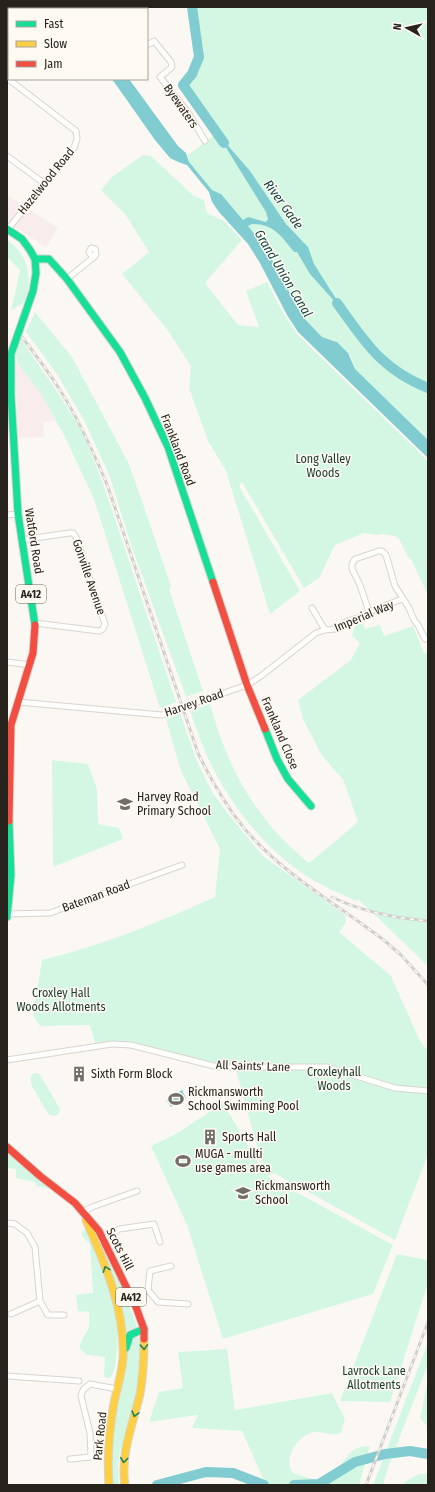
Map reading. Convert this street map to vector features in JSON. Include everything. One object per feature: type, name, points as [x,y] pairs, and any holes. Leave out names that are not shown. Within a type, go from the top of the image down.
[{"type":"main road","points":[[7,229],[22,239],[35,259]]},
{"type":"main road","name":"Frankland Road","points":[[35,259],[49,259],[67,279],[120,352],[146,398],[168,447],[248,685]]},
{"type":"main road","name":"Watford Road","points":[[7,915],[11,875],[9,812],[12,719],[30,665],[35,623],[31,593],[20,540],[9,351],[35,284],[35,259]]},
{"type":"main road","name":"Frankland Close","points":[[248,685],[277,759],[288,779],[311,806]]},
{"type":"main road","name":"Scots Hill","points":[[7,1147],[74,1203],[99,1231],[136,1307],[144,1329],[144,1357],[140,1393],[124,1457],[123,1473],[125,1485]]},
{"type":"main road","name":"Scots Hill","points":[[83,1212],[96,1243],[118,1305],[123,1334],[123,1358],[117,1389]]},
{"type":"main road","name":"A412","points":[[123,1358],[130,1335],[144,1329]]},
{"type":"main road","name":"Park Road","points":[[109,1485],[108,1448],[117,1389]]},
{"type":"street","name":"Byewaters","points":[[148,44],[154,41],[171,62],[172,67],[160,77],[189,114],[205,141]]},
{"type":"street","name":"Hazelwood Road","points":[[7,229],[74,148],[77,139],[76,130],[10,80]]},
{"type":"street","points":[[7,156],[44,184]]},
{"type":"street","points":[[67,279],[93,258]]},
{"type":"street","points":[[7,515],[18,514]]},
{"type":"street","name":"Gonville Avenue","points":[[20,540],[73,533],[76,537],[105,624],[103,629],[99,631],[35,623]]},
{"type":"street","points":[[369,612],[360,585],[352,569],[352,563],[355,559],[380,551],[384,553],[395,586],[409,608],[425,639]]},
{"type":"street","name":"Imperial Way","points":[[325,630],[336,629],[369,612],[402,599]]},
{"type":"street","points":[[312,608],[325,630]]},
{"type":"street","name":"Harvey Road","points":[[18,702],[162,715],[248,685],[262,676],[316,633],[325,630]]},
{"type":"street","points":[[7,662],[30,665]]},
{"type":"street","name":"Bateman Road","points":[[7,915],[50,913],[182,865]]},
{"type":"street","name":"All Saints' Lane","points":[[7,1060],[112,1044],[132,1045],[218,1067],[327,1067],[395,1088],[428,1091]]},
{"type":"street","points":[[83,1212],[92,1207],[137,1191]]},
{"type":"street","points":[[7,1223],[15,1224],[27,1233],[35,1247],[40,1301],[48,1315],[64,1315]]},
{"type":"street","points":[[96,1243],[104,1240],[119,1229],[154,1224],[160,1242]]},
{"type":"street","points":[[171,1266],[150,1272],[148,1290],[158,1302],[188,1304]]},
{"type":"street","points":[[131,1297],[148,1290]]},
{"type":"street","points":[[11,1314],[40,1301]]},
{"type":"street","points":[[7,1376],[79,1381]]},
{"type":"street","points":[[70,1459],[91,1457],[90,1433],[81,1396],[83,1390],[90,1384],[117,1389]]},
{"type":"shaded area","points":[[7,195],[58,228],[46,247],[7,222]]},
{"type":"shaded area","points":[[15,362],[20,365],[41,394],[56,421],[43,422],[44,437],[18,438]]},
{"type":"green space","points":[[192,7],[428,7],[428,440],[355,369],[350,355],[334,340],[322,337],[301,314],[260,241],[224,198],[212,190],[189,162],[188,155],[217,133],[183,85],[192,74],[199,57]]},
{"type":"green space","name":"Long Valley Woods","points":[[143,155],[151,156],[194,196],[204,200],[207,213],[224,221],[242,240],[205,283],[238,325],[259,327],[246,291],[267,282],[282,311],[297,334],[428,461],[428,595],[411,559],[408,557],[399,539],[395,536],[382,534],[377,535],[364,533],[335,545],[319,578],[304,588],[242,482],[239,486],[300,591],[270,614],[226,471],[208,441],[189,388],[191,366],[166,328],[122,274],[149,252],[125,214],[101,190],[112,177]]},
{"type":"green space","points":[[7,240],[16,247],[23,257],[29,280],[28,292],[24,302],[11,311],[20,270],[7,257]]},
{"type":"green space","points":[[35,312],[72,357],[128,462],[171,586],[169,589],[203,691],[186,697],[131,545],[110,477],[85,422],[57,374],[26,332]]},
{"type":"green space","points":[[21,339],[66,406],[80,429],[91,452],[106,492],[176,702],[160,708],[94,499],[64,435],[41,394],[17,362],[17,347]]},
{"type":"green space","points":[[363,623],[365,629],[380,625],[384,636],[413,626],[424,653],[428,652],[428,966],[358,899],[356,901],[330,889],[297,870],[250,825],[224,789],[214,770],[190,711],[210,704],[217,728],[233,767],[250,798],[271,826],[309,863],[358,822],[343,779],[321,754],[303,719],[298,700],[351,660],[360,643],[352,636],[355,626]]},
{"type":"green space","name":"Croxleyhall Woods","points":[[180,713],[196,759],[212,792],[263,856],[345,915],[346,922],[339,932],[391,976],[420,1041],[428,1051],[428,1154],[395,1240],[274,1173],[267,1176],[393,1245],[373,1294],[223,1339],[187,1225],[151,1146],[176,1134],[223,1103],[265,1174],[236,1070],[236,1065],[211,1062],[133,1043],[95,1043],[90,1025],[40,1026],[33,1016],[42,960],[86,948],[130,933],[215,897],[220,849],[181,771],[166,719]]},
{"type":"green space","points":[[52,760],[88,764],[97,789],[98,824],[119,828],[123,839],[53,867]]},
{"type":"green space","points":[[34,1073],[39,1073],[60,1109],[58,1115],[53,1116],[48,1114],[32,1086],[30,1077]]},
{"type":"green space","points":[[7,1151],[51,1189],[36,1186],[35,1182],[16,1178],[16,1169],[7,1168]]},
{"type":"green space","points":[[87,1230],[106,1276],[115,1309],[118,1342],[113,1374],[110,1378],[104,1377],[105,1357],[87,1355],[80,1349],[81,1342],[89,1326],[89,1312],[78,1311],[76,1295],[93,1293],[90,1244],[81,1235],[82,1231]]},
{"type":"green space","points":[[101,1243],[117,1274],[137,1326],[125,1336]]},
{"type":"green space","name":"Lavrock Lane Allotments","points":[[397,1254],[428,1260],[428,1283],[390,1402],[340,1401]]},
{"type":"green space","points":[[137,1336],[141,1340],[139,1383],[132,1415],[120,1451],[118,1465],[119,1485],[111,1485],[110,1475],[115,1415],[129,1339]]},
{"type":"green space","points":[[428,1342],[428,1364],[389,1465],[383,1485],[373,1485]]},
{"type":"green space","points":[[227,1349],[235,1410],[332,1393],[345,1419],[341,1433],[333,1434],[312,1432],[303,1437],[292,1451],[289,1463],[290,1468],[293,1473],[315,1480],[333,1472],[353,1450],[370,1446],[359,1485],[266,1485],[242,1431],[192,1428],[198,1415],[149,1422],[159,1392],[183,1388],[178,1352]]},
{"type":"green space","points":[[428,1380],[428,1427],[420,1418]]},
{"type":"green space","points":[[419,1474],[428,1474],[428,1485],[403,1485],[405,1482]]},
{"type":"water","points":[[113,80],[130,80],[178,146],[186,153],[189,162],[212,190],[221,194],[243,220],[248,217],[266,222],[268,219],[266,212],[217,133],[250,171],[286,224],[308,247],[314,264],[345,313],[310,274],[297,252],[294,252],[276,232],[266,226],[252,224],[248,226],[272,260],[295,303],[305,319],[322,337],[337,342],[348,353],[355,369],[428,440],[428,458],[298,332],[248,244],[219,212],[212,202],[209,192],[187,165],[170,158],[155,140]]},
{"type":"water","name":"Rickmansworth School Swimming Pool","points":[[182,1090],[186,1098],[171,1107],[166,1100]]},
{"type":"waterway","name":"River Gade","points":[[192,7],[199,57],[192,74],[183,85],[224,143]]},
{"type":"waterway","name":"River Gade","points":[[337,303],[356,330],[375,353],[398,372],[428,388]]},
{"type":"waterway","points":[[294,1485],[319,1484],[355,1462],[385,1454],[410,1451],[428,1454]]},
{"type":"waterway","points":[[157,1485],[206,1472],[233,1473],[264,1485]]},
{"type":"railway","points":[[22,337],[46,369],[67,401],[80,425],[108,487],[198,753],[213,783],[237,819],[259,845],[312,889],[386,942],[401,955],[428,985]]},
{"type":"railway","points":[[332,897],[355,907],[379,914],[428,921]]},
{"type":"railway","points":[[366,1485],[428,1322]]},
{"type":"traffic: fast","points":[[7,229],[22,239],[30,250],[35,259],[36,273],[33,291],[11,354],[11,395],[18,514],[35,625]]},
{"type":"traffic: fast","points":[[35,259],[49,259],[67,279],[120,352],[145,398],[168,447],[213,582]]},
{"type":"traffic: fast","points":[[265,729],[277,759],[288,779],[311,806]]},
{"type":"traffic: fast","points":[[7,917],[11,875],[9,821]]},
{"type":"traffic: fast","points":[[126,1348],[130,1335],[144,1329]]},
{"type":"traffic: slow","points":[[86,1220],[107,1270],[117,1304],[123,1340],[121,1375],[114,1403],[110,1433],[108,1454],[109,1485]]},
{"type":"traffic: slow","points":[[125,1485],[124,1462],[140,1394],[144,1339]]},
{"type":"traffic: jam","points":[[213,582],[247,685],[265,729]]},
{"type":"traffic: jam","points":[[9,821],[11,725],[33,653],[35,625]]},
{"type":"traffic: jam","points":[[7,1147],[40,1176],[75,1203],[99,1231],[136,1307],[144,1329],[144,1339]]},
{"type":"place","name":"Harvey Road Primary School","points":[[125,804]]},
{"type":"place","name":"Sixth Form Block","points":[[79,1074]]},
{"type":"place","name":"Rickmansworth School Swimming Pool","points":[[176,1099]]},
{"type":"place","name":"Sports Hall","points":[[210,1137]]},
{"type":"place","name":"MUGA - mullti use games area","points":[[183,1161]]},
{"type":"place","name":"Rickmansworth School","points":[[243,1193]]},
{"type":"water label","name":"Grand Union Canal","points":[[284,273]]},
{"type":"park label","name":"Croxley Hall Woods Allotments","points":[[61,1000]]}]
